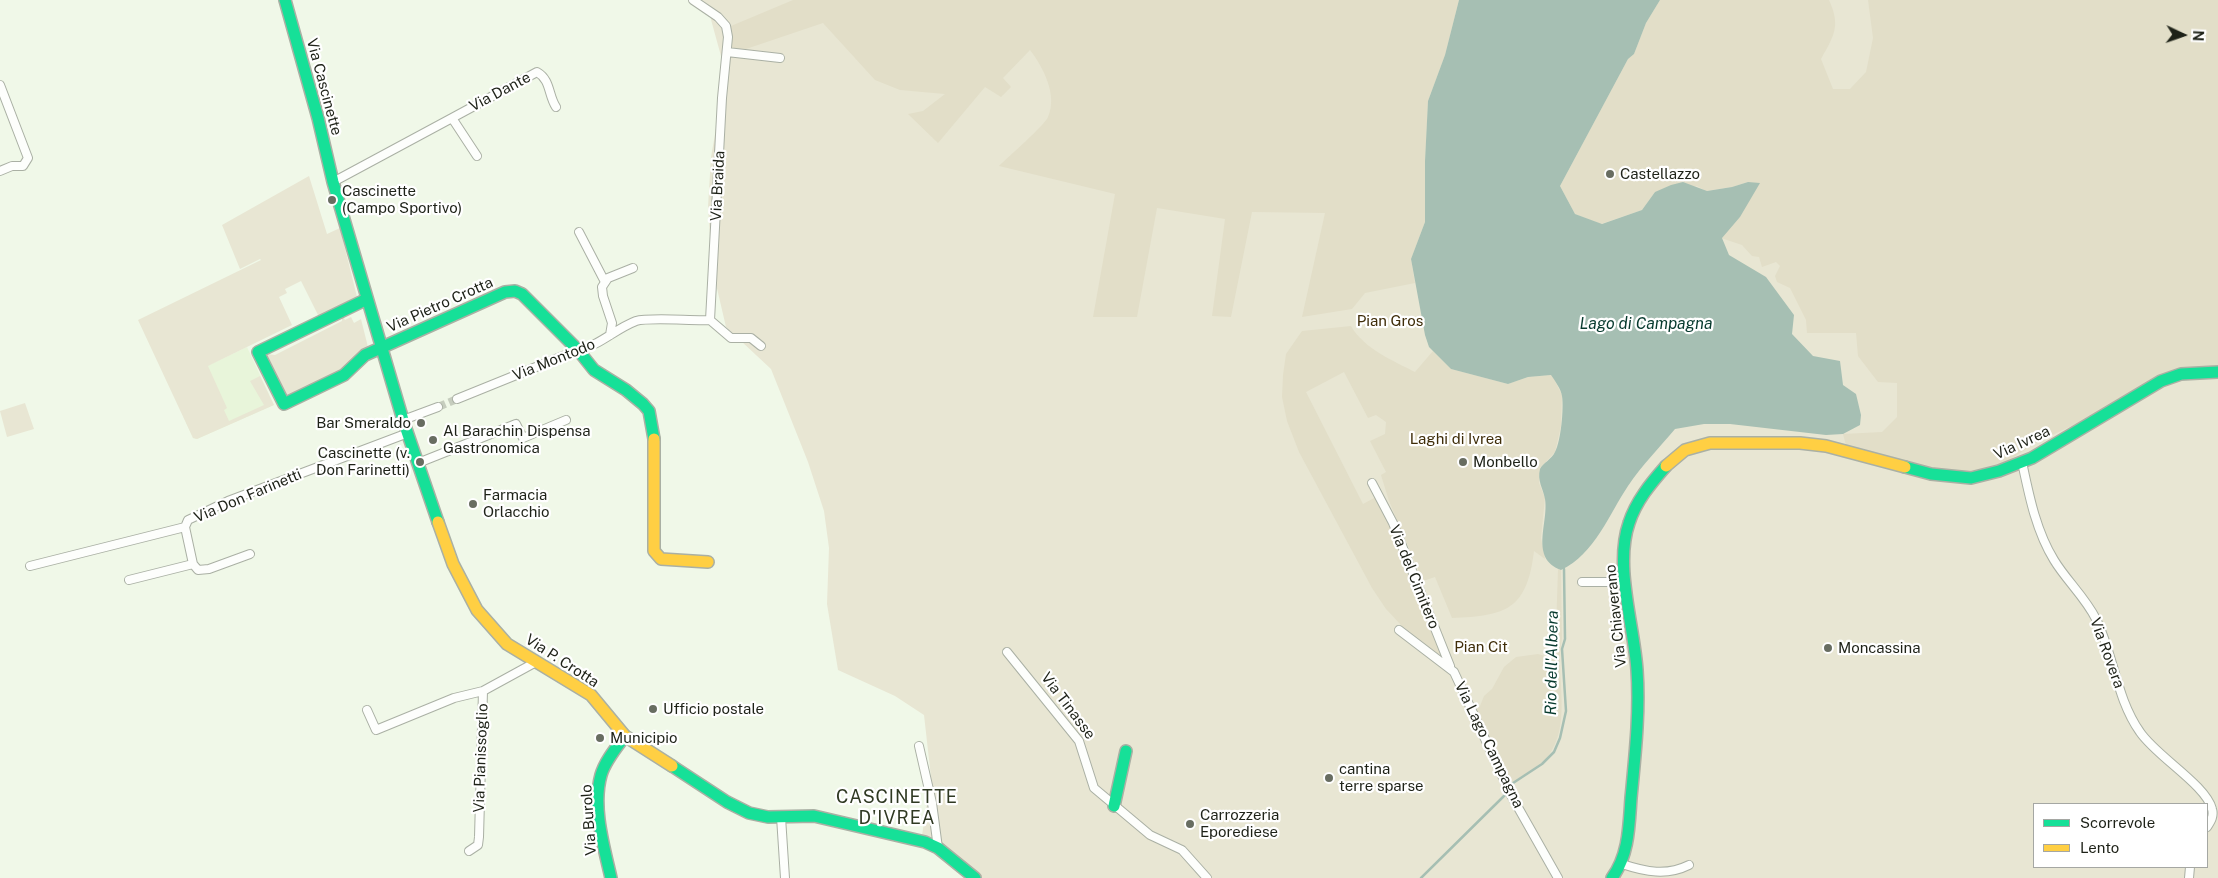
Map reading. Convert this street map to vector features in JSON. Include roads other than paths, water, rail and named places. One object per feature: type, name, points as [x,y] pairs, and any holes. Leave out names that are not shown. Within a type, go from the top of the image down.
[{"type":"street","name":"Via Cascinette","points":[[285,0],[318,118],[333,182]]},
{"type":"street","name":"Via Braida","points":[[693,0],[726,26],[728,38],[722,98],[710,320]]},
{"type":"street","points":[[727,52],[780,58]]},
{"type":"street","name":"Via Dante","points":[[333,182],[537,72],[544,76],[550,87],[552,101],[556,107]]},
{"type":"street","points":[[0,85],[28,158],[23,166],[12,166],[0,171]]},
{"type":"street","name":"Via Dante","points":[[452,118],[477,156]]},
{"type":"street","name":"Via Pietro Crotta","points":[[333,182],[403,420],[442,534]]},
{"type":"street","points":[[579,232],[605,282]]},
{"type":"street","points":[[610,335],[612,323],[602,287],[608,278],[633,268]]},
{"type":"street","name":"Via Pietro Crotta","points":[[381,348],[505,292],[515,291],[522,294],[578,350]]},
{"type":"street","points":[[367,299],[258,352],[284,404],[344,375],[362,357],[381,348]]},
{"type":"street","name":"Via Montodo","points":[[457,400],[578,350],[590,348],[638,320],[710,320]]},
{"type":"street","points":[[710,320],[731,338],[751,338],[761,346]]},
{"type":"street","points":[[578,350],[594,370],[626,390],[649,411],[654,443],[654,551],[661,559],[708,562]]},
{"type":"street","name":"Via Ivrea","points":[[1826,446],[1902,467],[1959,478],[1983,476],[2022,462],[2054,446],[2133,396],[2161,381],[2177,376],[2218,372]]},
{"type":"street","points":[[403,420],[438,407]]},
{"type":"street","points":[[418,463],[516,424],[523,438],[566,420]]},
{"type":"street","name":"Via Don Farinetti","points":[[30,566],[185,527],[188,520],[228,501],[408,433]]},
{"type":"street","name":"Via Chiaverano","points":[[1614,877],[1622,864],[1629,826],[1637,702],[1637,670],[1625,582],[1625,539],[1638,503],[1662,469],[1685,450],[1710,443],[1731,442],[1800,443],[1826,446]]},
{"type":"street","name":"Via Rovera","points":[[2022,462],[2032,510],[2053,559],[2095,618],[2105,639],[2126,706],[2140,732],[2160,756],[2205,795],[2213,816],[2208,825]]},
{"type":"street","name":"Via del Cimitero","points":[[1372,484],[1393,523],[1447,660],[1454,672]]},
{"type":"street","points":[[185,527],[193,564],[198,570],[209,569],[250,554]]},
{"type":"street","name":"Via P. Crotta","points":[[442,534],[453,564],[477,610],[507,644],[591,695],[625,736],[727,802],[749,813],[768,817],[798,815],[840,821],[914,838],[938,848],[975,878]]},
{"type":"street","points":[[128,580],[193,564]]},
{"type":"street","points":[[1582,582],[1625,582]]},
{"type":"street","name":"Via Lago Campagna","points":[[1399,630],[1454,672],[1511,795],[1558,878]]},
{"type":"street","name":"Via Tinasse","points":[[1007,652],[1079,741],[1094,788],[1150,834],[1182,850],[1207,878]]},
{"type":"street","name":"Via Pianissoglio","points":[[470,851],[478,845],[479,837],[483,691],[536,662]]},
{"type":"street","points":[[367,710],[376,730],[454,698],[483,691]]},
{"type":"street","name":"Via Burolo","points":[[611,878],[602,834],[600,778],[606,763],[625,736]]},
{"type":"street","points":[[919,746],[932,803],[938,848]]},
{"type":"street","points":[[1114,806],[1126,751]]},
{"type":"street","points":[[781,817],[785,878]]},
{"type":"street","points":[[1622,864],[1640,870],[1663,872],[1676,871],[1689,865]]},
{"type":"water","name":"Lago di Campagna","points":[[1459,0],[1660,0],[1646,23],[1634,54],[1628,59],[1560,186],[1575,214],[1602,224],[1642,210],[1655,192],[1671,185],[1683,182],[1707,191],[1748,182],[1760,183],[1740,217],[1722,238],[1729,255],[1766,277],[1794,315],[1792,334],[1813,356],[1840,361],[1843,385],[1856,394],[1861,415],[1860,425],[1843,434],[1826,435],[1730,424],[1704,424],[1675,429],[1633,478],[1600,532],[1583,554],[1561,570],[1551,564],[1543,549],[1542,539],[1546,508],[1539,473],[1541,467],[1554,454],[1559,440],[1563,408],[1562,396],[1558,385],[1551,375],[1528,377],[1508,384],[1451,369],[1429,347],[1425,335],[1411,259],[1425,222],[1425,161],[1428,101],[1445,55]]},
{"type":"waterway","name":"Rio dell'Albera","points":[[1421,878],[1505,795],[1510,785],[1542,764],[1554,752],[1560,738],[1566,711],[1562,649],[1565,639],[1564,569]]},
{"type":"tunnel","points":[[438,407],[457,399]]},
{"type":"place","name":"Castellazzo","points":[[1610,174]]},
{"type":"place","name":"Cascinette (Campo Sportivo)","points":[[332,200]]},
{"type":"place","name":"Bar Smeraldo","points":[[421,423]]},
{"type":"place","name":"Al Barachin Dispensa Gastronomica","points":[[433,440]]},
{"type":"place","name":"Cascinette (v. Don Farinetti)","points":[[420,462]]},
{"type":"place","name":"Monbello","points":[[1463,462]]},
{"type":"place","name":"Farmacia Orlacchio","points":[[473,504]]},
{"type":"place","name":"Moncassina","points":[[1828,648]]},
{"type":"place","name":"Ufficio postale","points":[[653,709]]},
{"type":"place","name":"Municipio","points":[[600,738]]},
{"type":"place","name":"cantina terre sparse","points":[[1329,778]]},
{"type":"place","name":"Carrozzeria Eporediese","points":[[1190,824]]},
{"type":"district","name":"CASCINETTE D'IVREA","points":[[897,808]]},
{"type":"park label","name":"Pian Gros","points":[[1390,321]]},
{"type":"park label","name":"Laghi di Ivrea","points":[[1456,439]]},
{"type":"park label","name":"Pian Cit","points":[[1481,647]]}]
